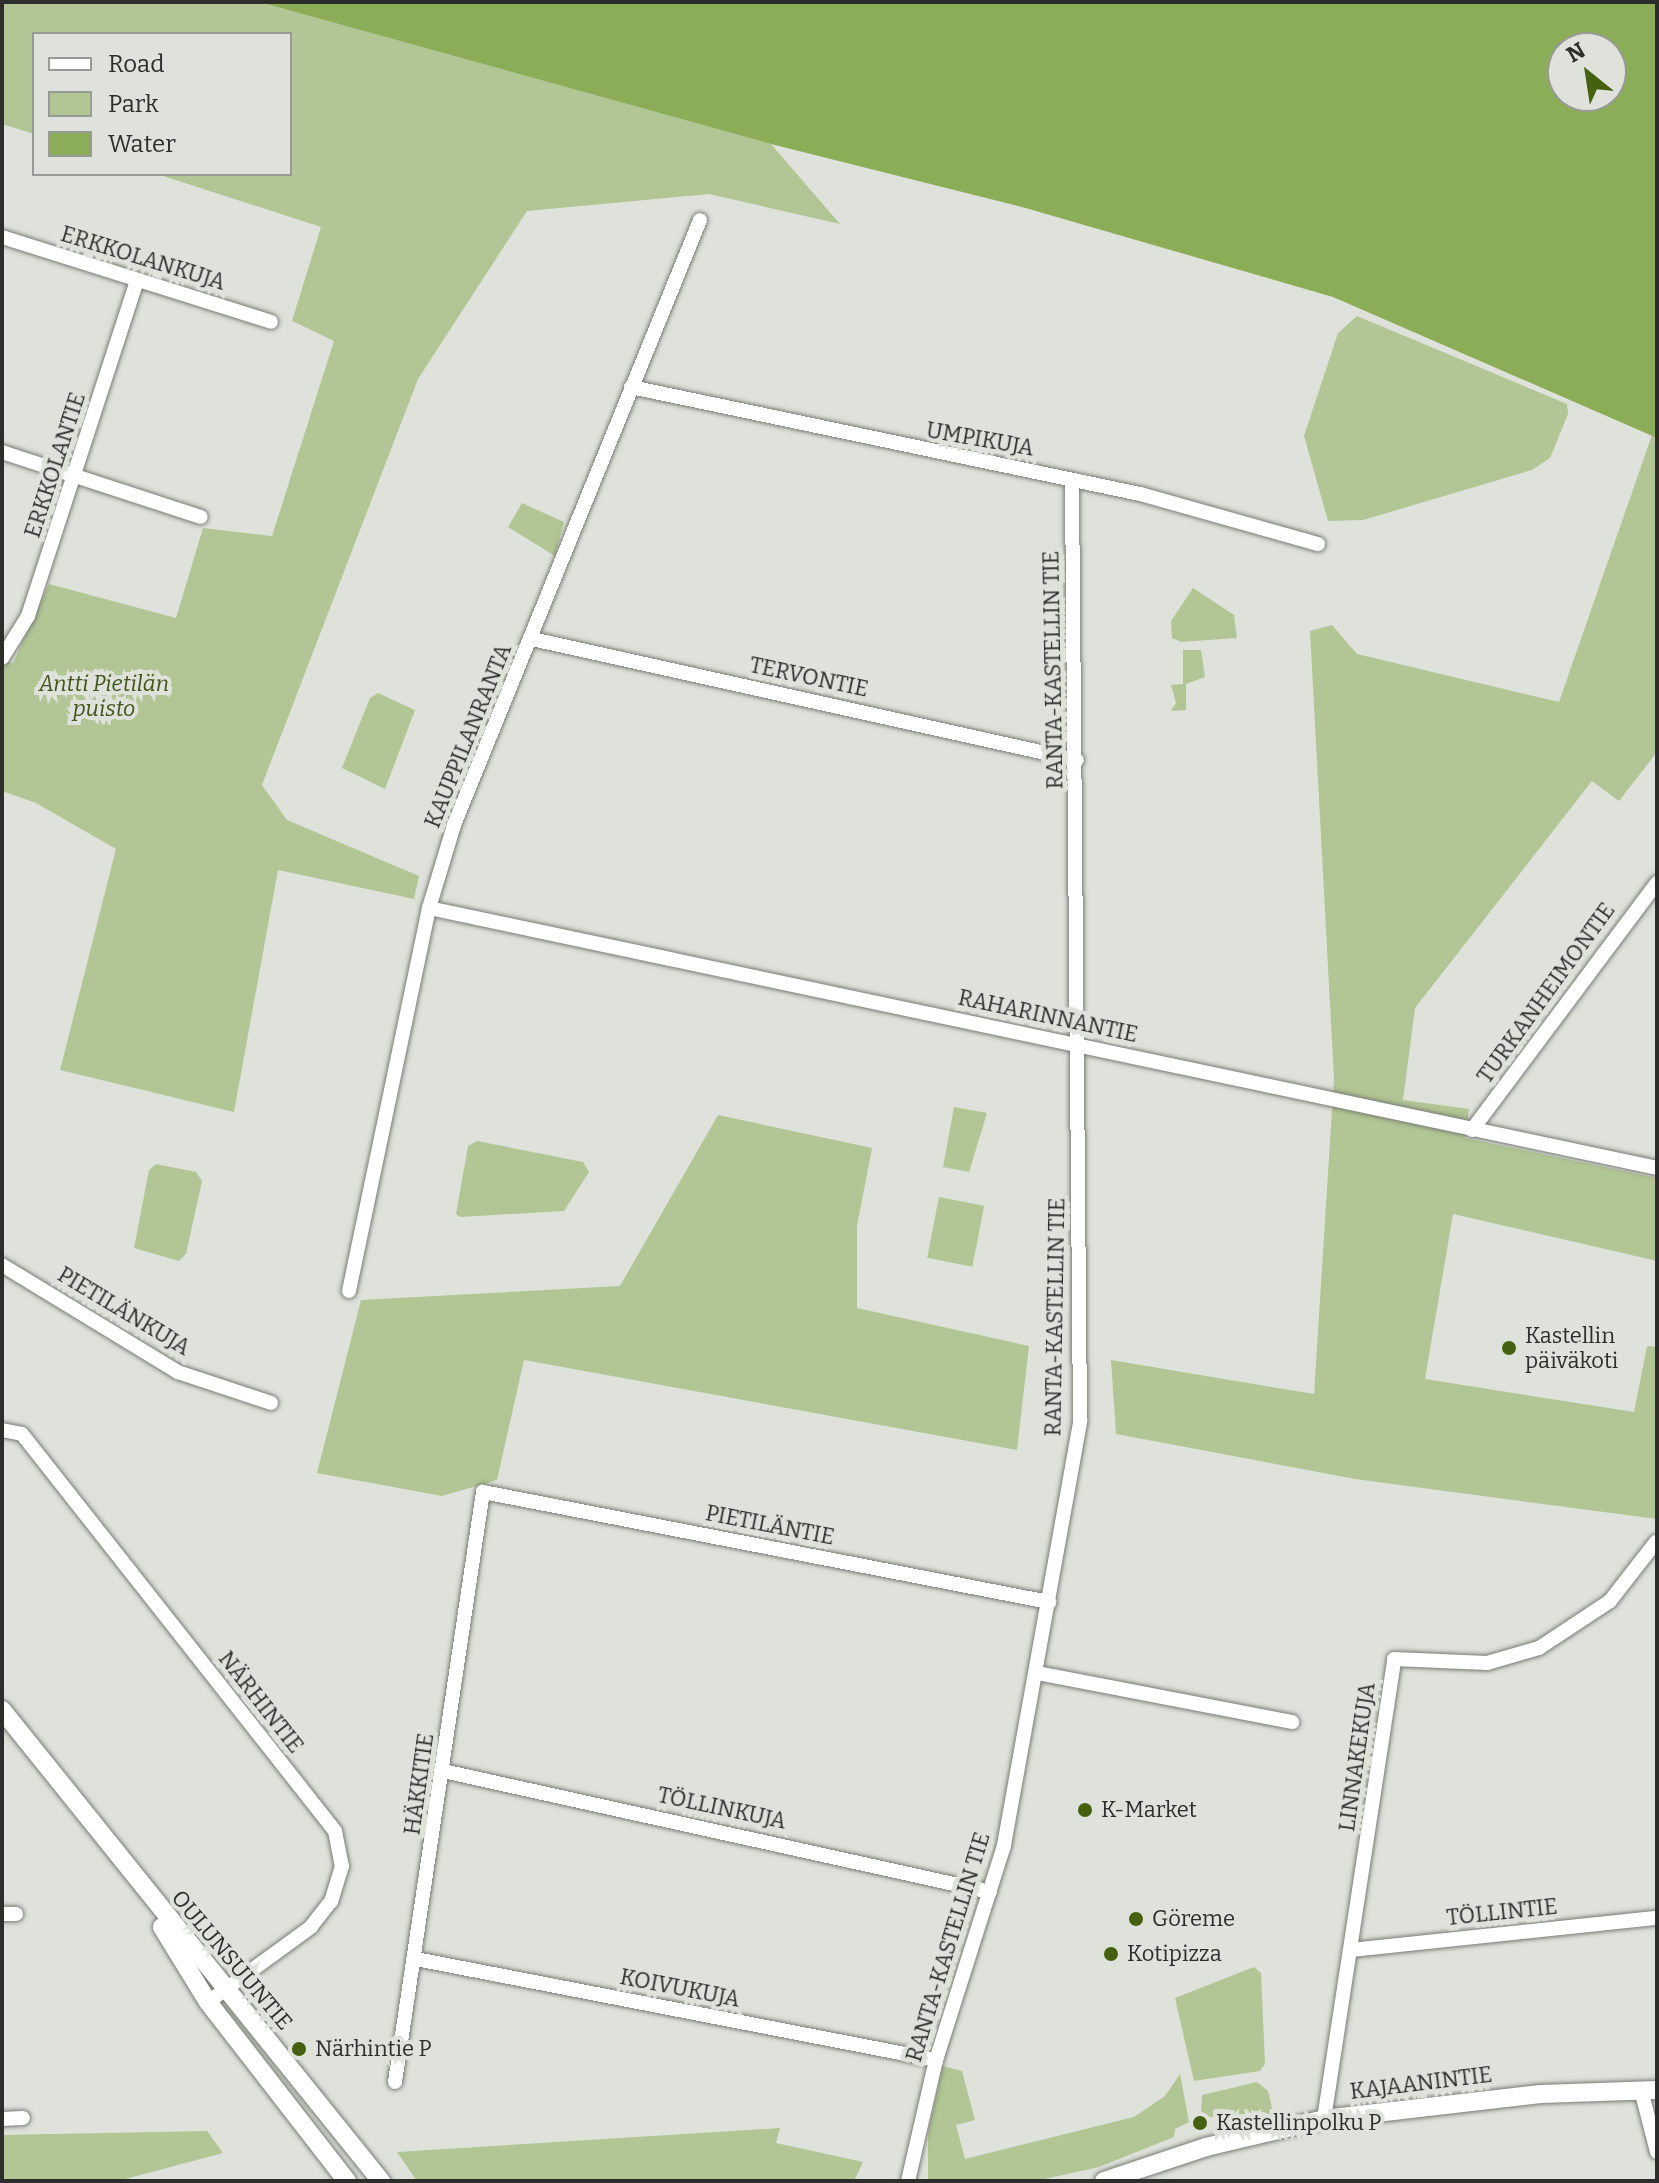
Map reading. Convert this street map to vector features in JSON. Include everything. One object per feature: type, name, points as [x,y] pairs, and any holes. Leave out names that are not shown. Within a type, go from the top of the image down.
[{"type":"main road","name":"OULUNSUUNTIE","points":[[2,1710],[137,1883],[381,2181]]},
{"type":"main road","name":"OULUNSUUNTIE","points":[[137,1883],[208,2002],[347,2181]]},
{"type":"main road","name":"KAJAANINTIE","points":[[1104,2181],[1206,2147],[1324,2119],[1441,2103],[1649,2090]]},
{"type":"street","name":"KAUPPILANRANTA","points":[[349,1291],[429,908],[454,825],[700,220]]},
{"type":"street","name":"ERKKOLANKUJA","points":[[2,237],[271,322]]},
{"type":"street","name":"ERKKOLANTIE","points":[[2,658],[28,616],[77,475],[137,280]]},
{"type":"street","name":"UMPIKUJA","points":[[631,387],[1140,494],[1318,544]]},
{"type":"street","points":[[2,452],[201,517]]},
{"type":"street","name":"RANTA-KASTELLIN TIE","points":[[908,2181],[936,2060],[990,1892],[1037,1673],[1080,1421],[1077,760],[1072,482]]},
{"type":"street","name":"TERVONTIE","points":[[532,639],[1077,760]]},
{"type":"street","name":"TURKANHEIMONTIE","points":[[1472,1130],[1657,883]]},
{"type":"street","name":"RAHARINNANTIE","points":[[429,908],[1657,1168]]},
{"type":"street","name":"PIETILÄNKUJA","points":[[2,1265],[178,1372],[271,1403]]},
{"type":"street","name":"NÄRHINTIE","points":[[2,1430],[22,1434],[335,1831],[342,1866],[331,1901],[311,1927],[208,2002]]},
{"type":"street","name":"PIETILÄNTIE","points":[[483,1492],[1049,1602]]},
{"type":"street","name":"HÄKKITIE","points":[[395,2082],[416,1959],[483,1492]]},
{"type":"street","name":"LINNAKEKUJA","points":[[1324,2119],[1394,1659],[1487,1663],[1539,1648],[1610,1601],[1656,1542]]},
{"type":"street","points":[[1037,1673],[1292,1722]]},
{"type":"street","name":"TÖLLINKUJA","points":[[443,1771],[990,1892]]},
{"type":"street","name":"TÖLLINTIE","points":[[1351,1950],[1657,1918]]},
{"type":"street","name":"KOIVUKUJA","points":[[416,1959],[936,2060]]},
{"type":"street","points":[[1649,2090],[1657,2152]]},
{"type":"street","points":[[2,2119],[23,2118]]},
{"type":"green space","name":"Antti Pietilän puisto","points":[[2,2],[259,2],[771,144],[840,224],[709,194],[527,211],[418,379],[262,785],[287,820],[419,876],[414,899],[278,870],[234,1112],[60,1070],[116,849],[36,803],[2,791],[2,661],[13,663],[49,584],[176,618],[203,528],[272,536],[334,341],[292,321],[321,227],[163,176],[292,176],[292,32],[32,32],[32,133],[2,124]]},
{"type":"green space","points":[[1357,316],[1567,404],[1568,414],[1550,458],[1532,470],[1363,520],[1328,521],[1304,436],[1338,333]]},
{"type":"green space","points":[[1652,435],[1657,438],[1657,752],[1619,801],[1592,781],[1415,1008],[1403,1100],[1469,1109],[1465,1138],[1657,1178],[1657,1261],[1453,1214],[1425,1379],[1634,1412],[1647,1346],[1657,1347],[1657,1519],[1355,1479],[1116,1434],[1111,1360],[1314,1394],[1334,1079],[1310,631],[1332,625],[1357,654],[1559,702]]},
{"type":"green space","points":[[522,503],[564,522],[555,556],[508,527]]},
{"type":"green space","points":[[1193,588],[1234,615],[1237,638],[1181,642],[1172,638],[1171,621]]},
{"type":"green space","points":[[1183,650],[1201,650],[1205,677],[1186,684],[1186,710],[1171,711],[1176,703],[1171,685],[1183,684]]},
{"type":"green space","points":[[378,693],[415,710],[385,789],[342,768],[370,698]]},
{"type":"green space","points":[[954,1107],[987,1113],[969,1172],[943,1167]]},
{"type":"green space","points":[[718,1115],[872,1148],[857,1226],[857,1308],[1029,1346],[1017,1450],[524,1360],[497,1480],[442,1496],[317,1473],[361,1300],[620,1286]]},
{"type":"green space","points":[[477,1141],[583,1162],[589,1172],[564,1211],[460,1217],[456,1214],[468,1146]]},
{"type":"green space","points":[[156,1164],[196,1172],[202,1181],[186,1254],[179,1261],[134,1248],[149,1170]]},
{"type":"green space","points":[[939,1197],[984,1206],[972,1267],[927,1258]]},
{"type":"green space","points":[[1254,1967],[1261,1973],[1265,2064],[1260,2071],[1194,2081],[1175,1998]]},
{"type":"green space","points":[[943,2066],[962,2071],[975,2120],[956,2125],[965,2159],[1134,2117],[1165,2096],[1180,2074],[1189,2122],[1175,2129],[1174,2137],[1099,2167],[1036,2181],[928,2181],[928,2133]]},
{"type":"green space","points":[[1257,2082],[1268,2091],[1274,2117],[1263,2112],[1201,2118],[1202,2095]]},
{"type":"green space","points":[[780,2128],[776,2143],[863,2162],[854,2181],[417,2181],[397,2152]]},
{"type":"green space","points":[[207,2131],[223,2153],[118,2181],[2,2181],[2,2135]]},
{"type":"water","points":[[259,2],[1657,2],[1657,438],[1333,297],[1022,207],[771,144]]},
{"type":"place","name":"Kastellin päiväkoti","points":[[1509,1348]]},
{"type":"place","name":"K-Market","points":[[1085,1810]]},
{"type":"place","name":"Göreme","points":[[1136,1919]]},
{"type":"place","name":"Kotipizza","points":[[1111,1954]]},
{"type":"place","name":"Närhintie P","points":[[299,2049]]},
{"type":"place","name":"Kastellinpolku P","points":[[1200,2123]]}]
